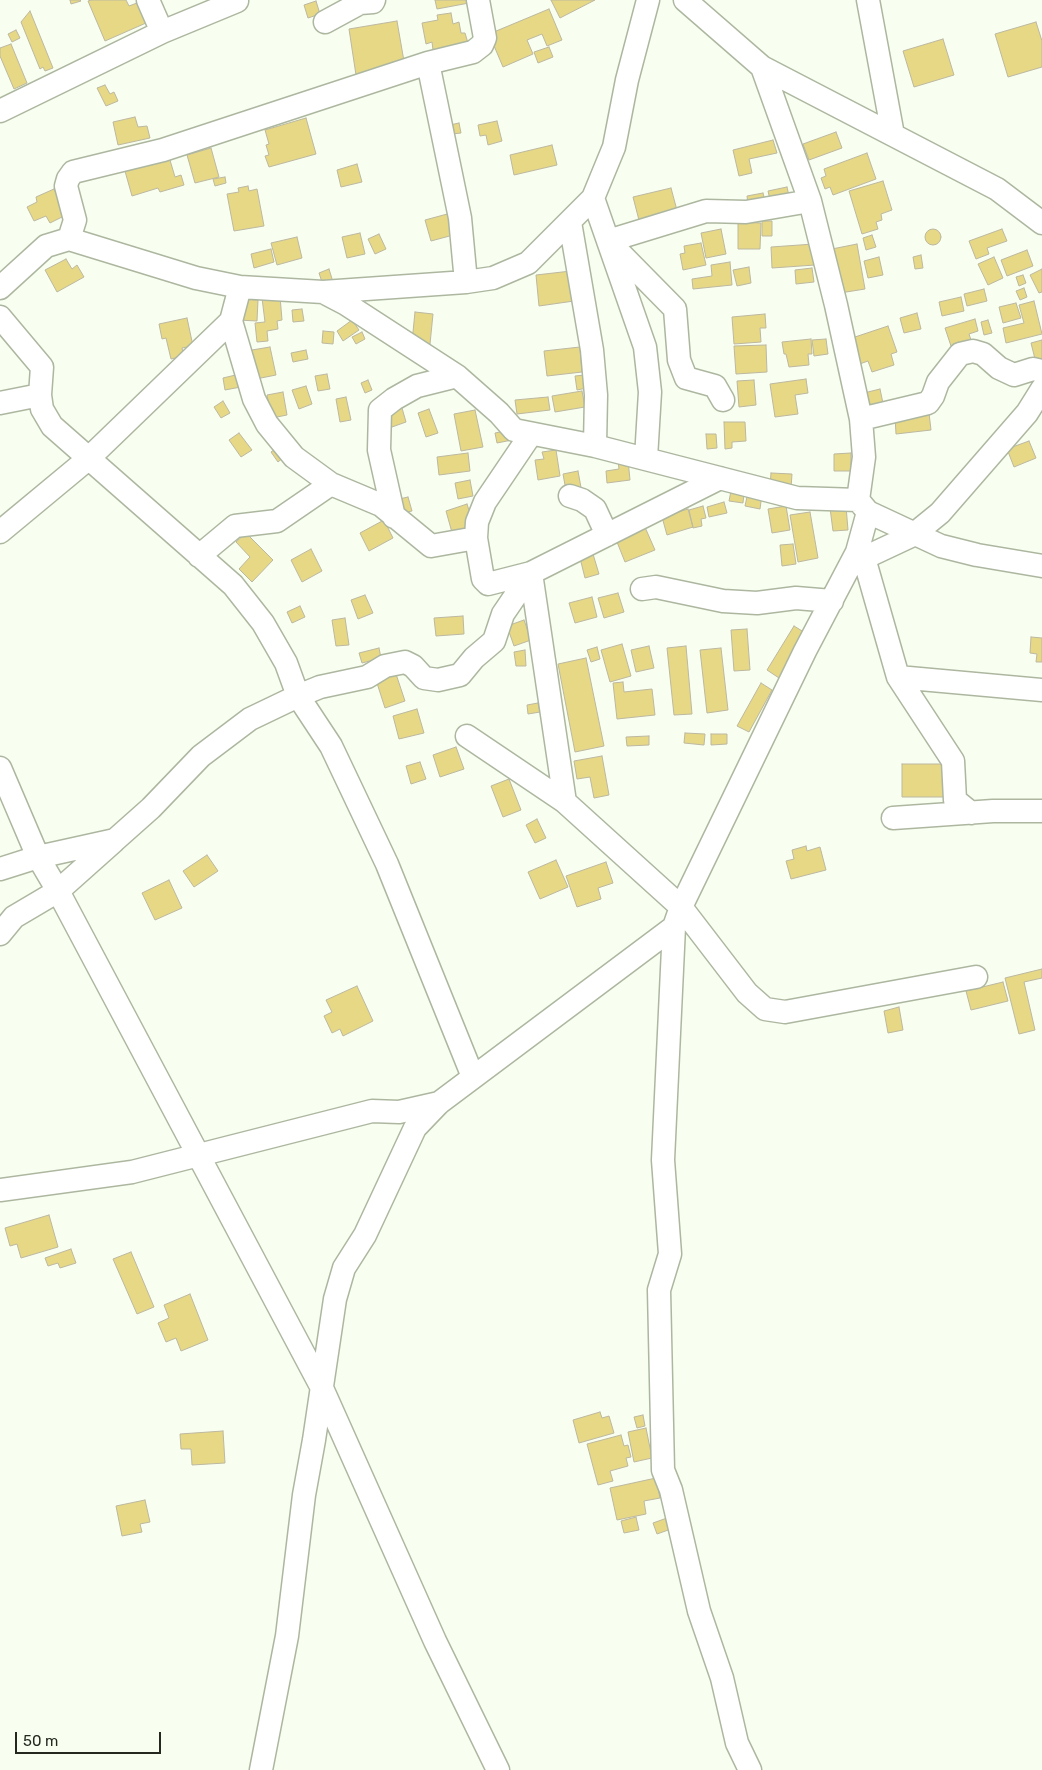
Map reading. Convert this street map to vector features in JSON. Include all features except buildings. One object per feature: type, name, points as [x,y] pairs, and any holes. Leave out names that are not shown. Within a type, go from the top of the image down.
[{"type":"street","points":[[148,0],[162,32]]},
{"type":"street","points":[[0,111],[162,32],[237,0]]},
{"type":"street","points":[[325,22],[360,3],[373,2],[374,0]]},
{"type":"street","points":[[69,239],[75,220],[66,186],[73,172],[164,150],[428,63],[473,52],[482,46],[485,38],[478,0]]},
{"type":"street","points":[[0,288],[46,246],[69,239],[196,278],[240,287],[324,292],[466,282],[493,278],[528,263],[593,198],[614,147],[627,80],[648,0]]},
{"type":"street","points":[[685,0],[762,67],[997,189],[1042,223]]},
{"type":"street","points":[[868,0],[893,135]]},
{"type":"street","points":[[428,63],[460,218],[466,282]]},
{"type":"street","points":[[762,67],[810,201],[861,419],[864,457],[861,555],[898,677],[952,761],[955,800],[971,813]]},
{"type":"street","points":[[593,198],[645,347],[650,392],[646,458]]},
{"type":"street","points":[[608,241],[706,211],[746,212],[810,201]]},
{"type":"street","points":[[570,222],[592,350],[596,395],[595,446]]},
{"type":"street","points":[[608,241],[675,309],[679,360],[686,378],[715,386],[723,400]]},
{"type":"street","points":[[240,287],[231,322],[254,398],[267,424],[294,457],[331,484],[381,505],[431,546],[476,538]]},
{"type":"street","points":[[324,292],[346,304],[457,376],[499,413],[514,430],[646,458],[797,498],[862,506],[913,535],[942,546],[977,555],[1042,566]]},
{"type":"street","points":[[0,317],[42,367],[40,394],[42,409],[52,426],[233,585],[263,623],[286,663],[298,696],[331,746],[387,864],[473,1078]]},
{"type":"street","points":[[0,532],[88,459],[231,322]]},
{"type":"street","points":[[861,419],[928,403],[933,396],[938,382],[960,354],[973,351],[983,354],[999,368],[1014,376],[1033,369],[1042,371]]},
{"type":"street","points":[[394,517],[379,450],[380,410],[394,399],[417,386],[457,376]]},
{"type":"street","points":[[750,1770],[738,1743],[722,1678],[699,1612],[671,1490],[664,1470],[659,1357],[659,1290],[670,1254],[663,1160],[677,917],[805,650],[832,601],[861,555],[913,535],[940,512],[964,487],[1027,413],[1042,389]]},
{"type":"street","points":[[0,403],[40,394]]},
{"type":"street","points":[[531,434],[486,502],[478,522],[476,538],[485,582],[488,584],[531,573],[720,478]]},
{"type":"street","points":[[199,556],[235,526],[277,521],[331,484]]},
{"type":"street","points":[[570,496],[582,500],[595,509],[607,535]]},
{"type":"street","points":[[0,934],[14,917],[58,891],[150,808],[200,756],[250,720],[320,687],[367,677],[385,666],[405,662],[413,666],[424,678],[438,680],[460,675],[474,658],[494,641],[503,614],[531,573]]},
{"type":"street","points":[[531,573],[565,802]]},
{"type":"street","points":[[642,589],[656,587],[723,601],[757,603],[796,598],[832,601]]},
{"type":"street","points":[[898,677],[1042,690]]},
{"type":"street","points":[[467,736],[565,802],[677,917],[747,993],[765,1009],[786,1012],[976,977]]},
{"type":"street","points":[[0,768],[38,857],[58,891],[322,1388],[435,1641],[498,1770]]},
{"type":"street","points":[[893,818],[1042,811]]},
{"type":"street","points":[[0,869],[38,857],[115,840]]},
{"type":"street","points":[[261,1770],[287,1636],[304,1495],[335,1298],[344,1268],[365,1235],[415,1128],[439,1103],[677,917]]},
{"type":"street","points":[[0,1190],[132,1172],[198,1157],[372,1111],[399,1112],[439,1103]]}]
